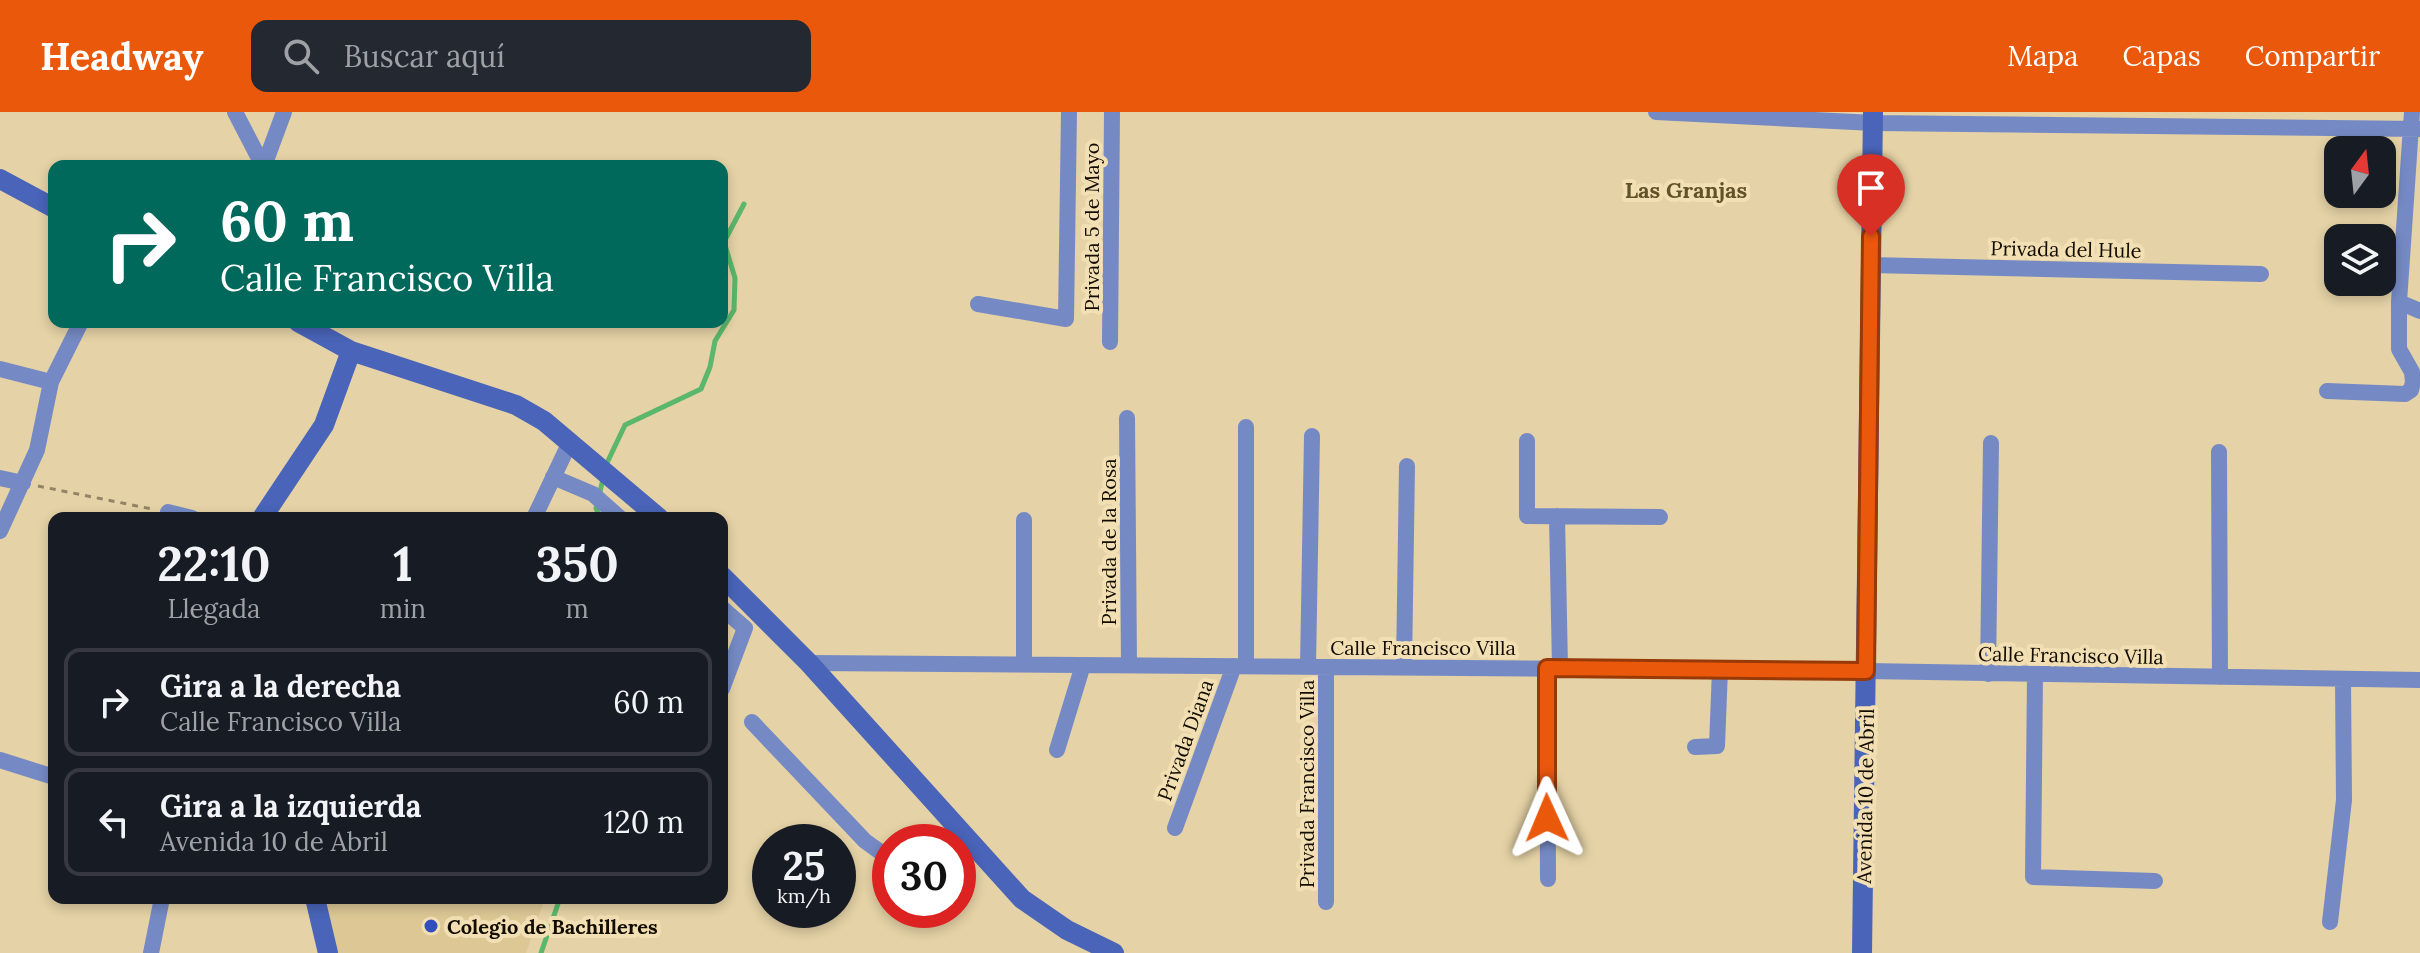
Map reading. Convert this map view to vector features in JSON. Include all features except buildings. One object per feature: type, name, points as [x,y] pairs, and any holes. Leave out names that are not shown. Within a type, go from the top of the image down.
[{"type":"street","points":[[235,112],[261,160]]},
{"type":"street","points":[[266,160],[284,112]]},
{"type":"street","name":"Privada 5 de Mayo","points":[[978,304],[1066,319],[1069,112]]},
{"type":"street","name":"Privada 5 de Mayo","points":[[1110,342],[1112,112]]},
{"type":"street","points":[[1656,112],[2414,123],[2399,302],[2399,349],[2412,372],[2411,390],[2405,394],[2327,391]]},
{"type":"street","name":"Avenida 10 de Abril","points":[[1862,953],[1874,117]]},
{"type":"street","points":[[0,179],[48,205]]},
{"type":"street","name":"Privada del Hule","points":[[1870,265],[2261,274]]},
{"type":"street","points":[[2399,302],[2420,311]]},
{"type":"street","points":[[0,531],[37,450],[51,382],[78,328]]},
{"type":"street","points":[[309,328],[351,351],[516,405],[544,421],[652,512]]},
{"type":"street","points":[[266,512],[324,425],[351,351]]},
{"type":"street","points":[[0,369],[51,382]]},
{"type":"street","name":"Privada de la Rosa","points":[[1127,418],[1129,665]]},
{"type":"street","points":[[1240,666],[1246,427]]},
{"type":"street","points":[[1308,667],[1312,436]]},
{"type":"street","points":[[1527,441],[1527,516],[1660,517]]},
{"type":"street","points":[[537,512],[570,442]]},
{"type":"street","points":[[1988,674],[1991,443]]},
{"type":"street","points":[[2219,452],[2220,677]]},
{"type":"street","points":[[1404,667],[1407,466]]},
{"type":"street","points":[[553,477],[593,494],[613,512]]},
{"type":"street","points":[[0,478],[23,483]]},
{"type":"street","points":[[1548,879],[1557,516]]},
{"type":"street","points":[[1024,520],[1024,664]]},
{"type":"street","points":[[728,582],[809,663],[944,824]]},
{"type":"street","points":[[728,613],[745,628],[728,673]]},
{"type":"street","name":"Calle Francisco Villa","points":[[809,663],[1720,669],[2420,680]]},
{"type":"street","points":[[1057,750],[1083,665]]},
{"type":"street","name":"Privada Diana","points":[[1175,828],[1240,666]]},
{"type":"street","name":"Privada Francisco Villa","points":[[1326,667],[1326,902]]},
{"type":"street","points":[[1695,747],[1717,746],[1720,669]]},
{"type":"street","points":[[2035,675],[2033,877],[2155,881]]},
{"type":"street","points":[[2330,922],[2344,800],[2343,679]]},
{"type":"street","points":[[752,722],[872,846]]},
{"type":"street","points":[[0,760],[48,775]]},
{"type":"street","points":[[976,856],[1022,899],[1067,930],[1114,953]]},
{"type":"street","points":[[151,953],[161,904]]},
{"type":"street","points":[[316,904],[328,953]]},
{"type":"path","points":[[23,483],[168,512]]},
{"type":"shaded area","name":"Colegio de Bachilleres","points":[[320,904],[543,904],[526,953],[332,953]]},
{"type":"waterway","points":[[728,234],[744,204]]},
{"type":"waterway","points":[[728,255],[735,278],[734,310],[728,320]]},
{"type":"waterway","points":[[606,465],[625,425],[701,389],[710,367],[715,341],[723,328]]},
{"type":"waterway","points":[[598,512],[603,479]]},
{"type":"waterway","points":[[541,953],[558,904]]},
{"type":"place","name":"Colegio de Bachilleres","points":[[431,926]]},
{"type":"district","name":"Las Granjas","points":[[1686,190]]},
{"type":"route","points":[[1547,818],[1547,668],[1866,671],[1871,236]]}]
